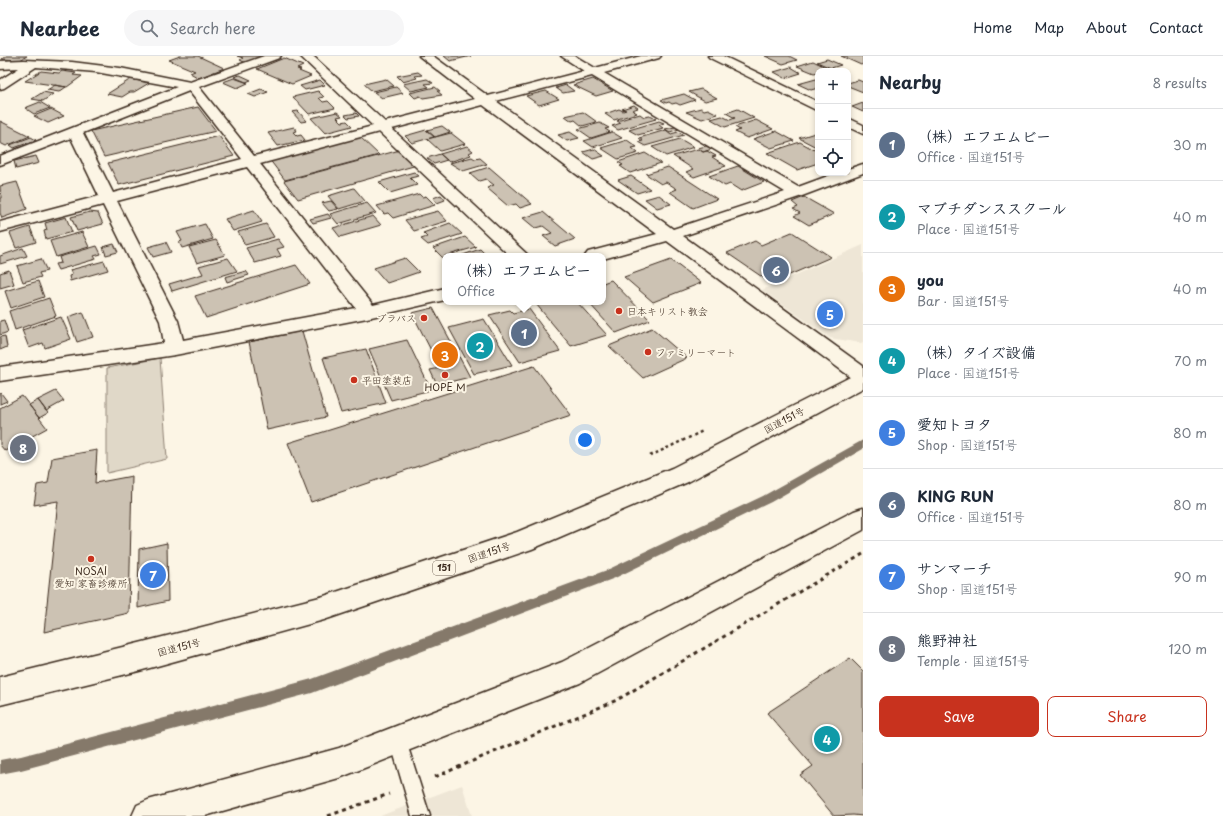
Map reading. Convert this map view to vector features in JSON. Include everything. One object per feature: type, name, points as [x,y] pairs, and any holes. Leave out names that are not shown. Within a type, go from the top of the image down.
[{"type":"main road","points":[[0,161],[191,86],[275,56]]},
{"type":"main road","points":[[306,56],[517,253]]},
{"type":"main road","points":[[425,56],[863,378]]},
{"type":"main road","points":[[567,56],[797,192]]},
{"type":"main road","points":[[0,227],[655,56]]},
{"type":"main road","points":[[714,56],[815,106]]},
{"type":"main road","points":[[98,68],[111,60]]},
{"type":"main road","points":[[0,85],[34,63]]},
{"type":"main road","points":[[0,65],[34,63],[98,68],[191,86],[362,302],[367,312]]},
{"type":"main road","points":[[851,124],[863,130]]},
{"type":"main road","points":[[75,132],[169,321],[175,348]]},
{"type":"main road","points":[[605,253],[669,235],[863,168]]},
{"type":"main road","points":[[0,374],[175,348],[367,312],[442,295]]},
{"type":"main road","name":"国道151号","points":[[0,691],[139,657],[324,608],[523,541],[680,475],[863,378]]},
{"type":"main road","points":[[148,816],[339,763],[570,673],[863,518]]},
{"type":"lane","points":[[398,741],[421,816]]},
{"type":"path","points":[[645,458],[708,428]]},
{"type":"path","points":[[328,816],[412,786],[617,700],[863,554]]},
{"type":"shaded area","points":[[863,245],[863,342],[861,343],[830,338],[762,290]]},
{"type":"shaded area","points":[[160,358],[167,459],[107,473],[107,368]]},
{"type":"shaded area","points":[[462,785],[472,816],[380,816]]},
{"type":"building","points":[[6,56],[27,56],[20,60],[2,59]]},
{"type":"building","points":[[180,56],[198,56],[224,68],[199,78],[190,73],[195,71],[169,60]]},
{"type":"building","points":[[237,56],[263,56],[246,63],[240,60],[243,58]]},
{"type":"building","points":[[444,56],[471,56],[450,61]]},
{"type":"building","points":[[765,56],[789,56],[797,60],[783,64]]},
{"type":"building","points":[[841,56],[863,56],[863,64],[861,65]]},
{"type":"building","points":[[284,58],[303,66],[297,69],[311,76],[292,84],[257,69]]},
{"type":"building","points":[[827,59],[841,65],[831,68],[817,62]]},
{"type":"building","points":[[813,61],[828,68],[815,68],[814,73],[797,66]]},
{"type":"building","points":[[791,67],[801,73],[785,78],[774,72]]},
{"type":"building","points":[[41,71],[59,73],[62,71],[76,73],[73,75],[82,76],[67,87],[25,81]]},
{"type":"building","points":[[418,72],[422,75],[415,76],[417,78],[403,82],[397,76]]},
{"type":"building","points":[[240,75],[251,80],[246,82],[234,77]]},
{"type":"building","points":[[234,78],[248,83],[237,88],[223,82]]},
{"type":"building","points":[[131,79],[149,83],[122,97],[107,94]]},
{"type":"building","points":[[386,79],[394,86],[372,91],[364,84]]},
{"type":"building","points":[[427,79],[433,83],[425,84],[429,87],[411,91],[403,84]]},
{"type":"building","points":[[593,79],[613,91],[596,96],[573,85]]},
{"type":"building","points":[[815,79],[815,89],[811,90],[798,84]]},
{"type":"building","points":[[320,80],[325,85],[305,90],[300,86]]},
{"type":"building","points":[[858,80],[863,82],[863,92],[851,87],[851,82]]},
{"type":"building","points":[[55,85],[66,87],[59,92],[47,90]]},
{"type":"building","points":[[566,85],[574,91],[563,93],[556,88]]},
{"type":"building","points":[[396,87],[403,93],[382,98],[374,92]]},
{"type":"building","points":[[435,87],[442,95],[423,98],[420,96],[415,98],[410,93]]},
{"type":"building","points":[[261,89],[268,92],[255,97],[248,94]]},
{"type":"building","points":[[701,89],[717,98],[705,101],[689,92]]},
{"type":"building","points":[[318,91],[324,97],[319,98],[323,102],[328,101],[335,108],[309,114],[293,97]]},
{"type":"building","points":[[546,91],[559,99],[539,105],[526,96]]},
{"type":"building","points":[[43,92],[53,94],[43,101],[32,99]]},
{"type":"building","points":[[684,94],[695,100],[680,105],[669,102],[666,103],[661,100]]},
{"type":"building","points":[[40,102],[50,108],[34,114],[25,108]]},
{"type":"building","points":[[863,103],[863,112],[852,107]]},
{"type":"building","points":[[634,105],[638,108],[632,110],[637,113],[614,120],[605,114],[619,109],[623,111],[626,110],[622,109]]},
{"type":"building","points":[[198,107],[216,131],[104,157],[91,131]]},
{"type":"building","points":[[701,108],[704,110],[708,109],[718,114],[702,119],[686,112]]},
{"type":"building","points":[[51,109],[64,116],[48,123],[34,116]]},
{"type":"building","points":[[738,109],[754,118],[725,127],[711,119],[722,116],[730,120],[735,118],[726,113]]},
{"type":"building","points":[[298,111],[307,121],[301,122],[292,112]]},
{"type":"building","points":[[337,112],[342,116],[337,117],[342,122],[347,121],[352,126],[325,133],[311,118]]},
{"type":"building","points":[[583,112],[597,122],[582,126],[575,120],[572,121],[565,116]]},
{"type":"building","points":[[356,113],[359,116],[348,118],[345,115]]},
{"type":"building","points":[[640,114],[644,117],[650,116],[656,119],[618,130],[612,126],[621,123],[617,121]]},
{"type":"building","points":[[756,120],[773,129],[747,138],[735,132],[740,130],[735,127]]},
{"type":"building","points":[[0,121],[30,136],[6,146],[0,143]]},
{"type":"building","points":[[659,121],[664,123],[659,125],[663,128],[638,135],[629,130]]},
{"type":"building","points":[[600,123],[609,128],[605,129],[610,132],[591,138],[578,129]]},
{"type":"building","points":[[442,126],[450,132],[435,137],[427,130]]},
{"type":"building","points":[[294,127],[297,131],[293,132],[297,136],[301,135],[305,140],[278,146],[268,133]]},
{"type":"building","points":[[675,127],[679,129],[670,132],[665,129]]},
{"type":"building","points":[[426,130],[434,137],[412,143],[405,136]]},
{"type":"building","points":[[666,130],[671,134],[678,132],[684,135],[645,146],[638,142],[643,141],[639,138]]},
{"type":"building","points":[[776,131],[794,141],[771,148],[753,139]]},
{"type":"building","points":[[570,132],[579,138],[567,141],[558,135]]},
{"type":"building","points":[[612,132],[622,138],[593,147],[584,141]]},
{"type":"building","points":[[451,133],[465,144],[440,151],[427,139]]},
{"type":"building","points":[[815,133],[815,146],[799,138]]},
{"type":"building","points":[[219,136],[234,156],[119,185],[108,163]]},
{"type":"building","points":[[359,136],[379,155],[285,180],[269,159]]},
{"type":"building","points":[[31,137],[36,140],[14,148],[10,145]]},
{"type":"building","points":[[680,139],[694,147],[666,156],[652,147]]},
{"type":"building","points":[[627,140],[637,147],[632,148],[638,153],[618,159],[601,148]]},
{"type":"building","points":[[800,142],[815,150],[815,164],[797,170],[767,153]]},
{"type":"building","points":[[467,146],[473,151],[469,153],[471,155],[449,162],[440,154]]},
{"type":"building","points":[[706,146],[712,149],[703,152],[698,148]]},
{"type":"building","points":[[594,149],[604,156],[593,159],[583,152]]},
{"type":"building","points":[[698,149],[703,152],[707,151],[716,156],[712,157],[726,166],[694,177],[686,172],[693,169],[673,156]]},
{"type":"building","points":[[400,150],[417,165],[298,199],[284,181]]},
{"type":"building","points":[[645,153],[661,163],[630,173],[620,166],[623,165],[618,162]]},
{"type":"building","points":[[440,154],[447,160],[434,164],[427,158]]},
{"type":"building","points":[[36,156],[39,163],[16,169],[14,161]]},
{"type":"building","points":[[472,157],[475,159],[480,158],[487,164],[463,171],[450,163]]},
{"type":"building","points":[[738,166],[764,182],[741,191],[730,184],[725,186],[709,176]]},
{"type":"building","points":[[489,167],[532,204],[520,208],[516,204],[508,206],[487,188],[494,185],[486,179],[479,181],[470,173]]},
{"type":"building","points":[[668,167],[717,199],[693,208],[670,192],[677,189],[666,182],[661,184],[646,174]]},
{"type":"building","points":[[414,172],[419,176],[410,178],[417,185],[390,193],[379,182]]},
{"type":"building","points":[[631,176],[650,189],[637,193],[618,180]]},
{"type":"building","points":[[17,182],[27,209],[2,218],[0,213],[0,186]]},
{"type":"building","points":[[354,188],[365,201],[339,209],[328,196]]},
{"type":"building","points":[[419,194],[422,197],[426,196],[435,205],[393,218],[388,213],[384,214],[377,206]]},
{"type":"building","points":[[441,195],[445,200],[437,203],[433,198]]},
{"type":"building","points":[[659,195],[671,204],[657,208],[645,199]]},
{"type":"building","points":[[804,197],[834,214],[809,225],[794,216],[800,213],[793,209],[798,207],[792,202]]},
{"type":"building","points":[[331,201],[338,209],[329,211],[322,203]]},
{"type":"building","points":[[367,203],[376,213],[338,224],[330,214]]},
{"type":"building","points":[[254,210],[262,222],[233,231],[225,219]]},
{"type":"building","points":[[438,211],[447,221],[414,231],[405,220]]},
{"type":"building","points":[[90,212],[98,213],[103,224],[77,231],[71,217]]},
{"type":"building","points":[[543,212],[575,239],[555,246],[543,236],[552,233],[543,226],[535,228],[523,218]]},
{"type":"building","points":[[328,214],[331,218],[313,223],[310,219]]},
{"type":"building","points":[[373,216],[381,225],[340,237],[333,228]]},
{"type":"building","points":[[66,217],[72,232],[46,239],[44,231],[47,230],[45,223]]},
{"type":"building","points":[[450,223],[462,234],[428,245],[421,239],[427,237],[423,233]]},
{"type":"building","points":[[205,224],[213,239],[182,248],[179,242],[182,241],[177,232]]},
{"type":"building","points":[[266,224],[274,237],[245,245],[238,232]]},
{"type":"building","points":[[30,227],[36,242],[16,248],[10,233]]},
{"type":"building","points":[[82,232],[89,247],[56,257],[50,241]]},
{"type":"building","points":[[792,232],[831,257],[771,283],[727,253],[755,241],[761,245]]},
{"type":"building","points":[[465,237],[476,247],[455,253],[442,253],[442,257],[433,248]]},
{"type":"building","points":[[278,239],[284,247],[277,249],[281,256],[255,263],[246,248]]},
{"type":"building","points":[[216,240],[225,255],[197,263],[189,247]]},
{"type":"building","points":[[166,242],[171,252],[153,257],[148,247]]},
{"type":"building","points":[[114,244],[118,252],[106,255],[103,247]]},
{"type":"building","points":[[97,246],[101,254],[94,256],[96,259],[58,270],[55,264],[61,263],[59,257]]},
{"type":"building","points":[[23,248],[27,256],[0,264],[0,256]]},
{"type":"building","points":[[480,249],[484,253],[469,253]]},
{"type":"building","points":[[228,258],[237,271],[172,291],[169,284],[203,274],[199,266]]},
{"type":"building","points":[[405,258],[419,272],[387,283],[374,268]]},
{"type":"building","points":[[41,259],[47,271],[39,273],[41,277],[23,282],[17,266]]},
{"type":"building","points":[[671,260],[701,283],[653,302],[624,277]]},
{"type":"building","points":[[104,261],[108,270],[70,281],[69,276],[72,275],[70,270]]},
{"type":"building","points":[[296,265],[310,284],[206,318],[195,296]]},
{"type":"building","points":[[9,270],[14,284],[0,288],[0,273]]},
{"type":"building","points":[[246,271],[249,275],[227,282],[225,277]]},
{"type":"building","name":"日本キリスト教会","points":[[611,280],[650,320],[616,333],[591,305],[606,305],[606,282]]},
{"type":"building","points":[[38,281],[44,297],[11,308],[5,291]]},
{"type":"building","points":[[49,298],[56,316],[15,330],[9,311]]},
{"type":"building","points":[[537,305],[580,305],[607,335],[571,346]]},
{"type":"building","points":[[433,308],[470,377],[437,385],[430,370],[440,368],[412,313]]},
{"type":"building","points":[[529,309],[560,351],[520,362],[489,315],[510,310],[513,313]]},
{"type":"building","points":[[83,312],[93,337],[77,342],[68,317]]},
{"type":"building","points":[[61,317],[71,339],[45,348],[43,343],[29,348],[22,330]]},
{"type":"building","points":[[484,319],[512,365],[474,374],[449,328]]},
{"type":"building","points":[[4,320],[8,332],[0,335],[0,321]]},
{"type":"building","name":"ファミリーマート","points":[[652,328],[687,358],[643,378],[609,346]]},
{"type":"building","points":[[302,331],[326,417],[267,430],[249,342]]},
{"type":"building","points":[[5,336],[7,347],[0,350],[0,337]]},
{"type":"building","points":[[407,340],[431,390],[391,400],[369,349]]},
{"type":"building","name":"平田塗装店","points":[[366,349],[386,403],[341,413],[323,358]]},
{"type":"building","points":[[534,366],[571,415],[311,502],[288,443]]},
{"type":"building","points":[[56,391],[64,401],[46,411],[38,400]]},
{"type":"building","points":[[1,393],[7,401],[0,404],[0,394]]},
{"type":"building","points":[[22,396],[47,428],[5,451],[0,445],[0,408]]},
{"type":"building","points":[[38,400],[48,413],[39,418],[29,405]]},
{"type":"building","name":"NOSAI 愛知 家畜診療所","points":[[97,450],[95,483],[132,476],[129,613],[44,632],[58,501],[34,505],[37,485],[48,483],[52,458]]},
{"type":"building","points":[[167,543],[168,601],[138,608],[139,549]]},
{"type":"building","points":[[850,658],[863,671],[863,816],[834,816],[800,775],[813,766],[767,713]]},
{"type":"waterway","points":[[0,767],[21,763],[312,686],[611,574],[767,499],[863,444]]},
{"type":"place","name":"KING RUN","points":[[776,270]]},
{"type":"place","name":"日本キリスト教会","points":[[619,311]]},
{"type":"place","name":"愛知トヨタ","points":[[830,314]]},
{"type":"place","name":"ブラバス","points":[[424,318]]},
{"type":"place","name":"（株）エフエムビー","points":[[524,333]]},
{"type":"place","name":"マブチダンススクール","points":[[480,346]]},
{"type":"place","name":"ファミリーマート","points":[[648,352]]},
{"type":"place","name":"you","points":[[445,355]]},
{"type":"place","name":"HOPE M","points":[[445,375]]},
{"type":"place","name":"平田塗装店","points":[[354,380]]},
{"type":"place","name":"熊野神社","points":[[23,448]]},
{"type":"place","name":"NOSAI 愛知 家畜診療所","points":[[91,559]]},
{"type":"place","name":"サンマーチ","points":[[153,575]]},
{"type":"place","name":"（株）タイズ設備","points":[[827,739]]}]
